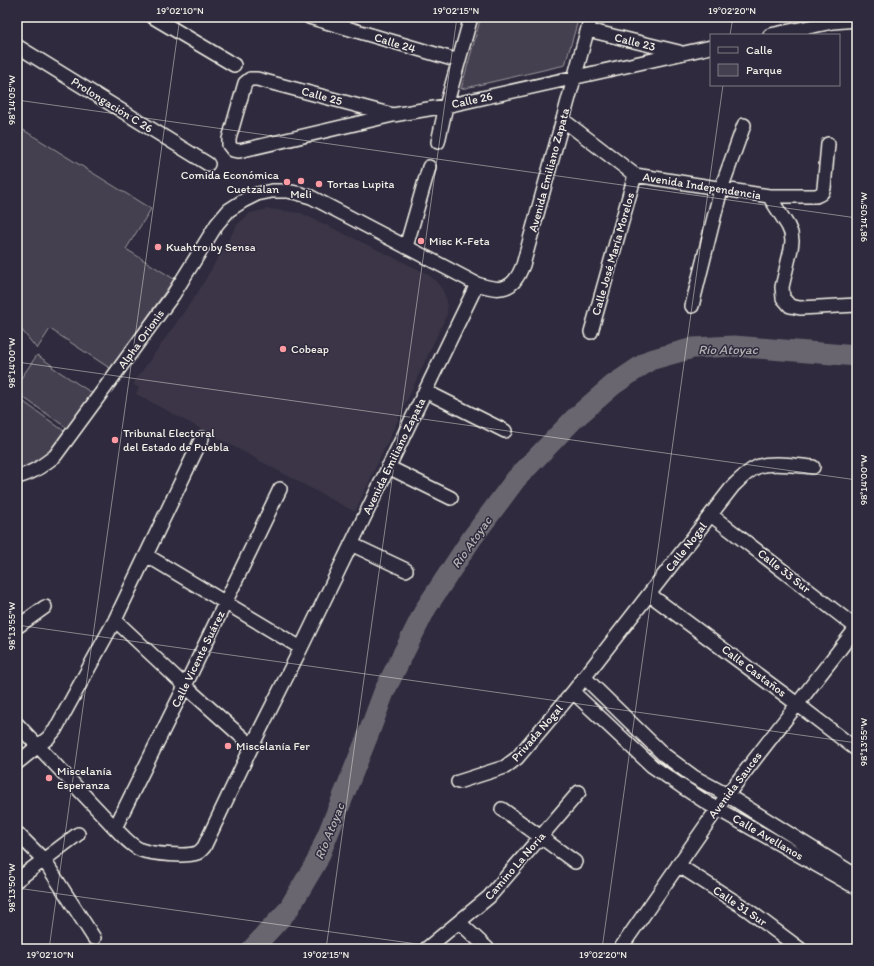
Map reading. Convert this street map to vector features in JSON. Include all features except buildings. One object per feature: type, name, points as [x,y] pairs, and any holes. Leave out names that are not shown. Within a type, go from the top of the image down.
[{"type":"street","points":[[153,17],[234,66]]},
{"type":"street","name":"Calle 24","points":[[309,17],[459,62]]},
{"type":"street","points":[[438,142],[446,106],[471,17]]},
{"type":"street","name":"Avenida Emiliano Zapata","points":[[115,828],[129,842],[140,849],[155,854],[198,853],[204,847],[477,284],[498,289],[508,286],[517,278],[523,265],[591,17]]},
{"type":"street","points":[[815,17],[833,22]]},
{"type":"street","points":[[775,34],[833,22],[857,20]]},
{"type":"street","name":"Calle 23","points":[[588,30],[682,53]]},
{"type":"street","name":"Prolongación C 26","points":[[17,46],[208,164]]},
{"type":"street","name":"Calle 26","points":[[233,150],[240,151],[393,115],[446,106],[710,47]]},
{"type":"street","name":"Calle 25","points":[[233,150],[229,145],[229,140],[245,83],[250,79],[257,79],[393,115]]},
{"type":"street","name":"Avenida Independencia","points":[[563,120],[635,176],[768,196],[791,233],[791,249],[782,287],[783,298],[790,306],[800,308],[857,305]]},
{"type":"street","points":[[692,306],[721,189],[744,125]]},
{"type":"street","points":[[768,196],[820,195],[824,188],[828,144]]},
{"type":"street","points":[[406,247],[429,167]]},
{"type":"street","name":"Calle José María Morelos","points":[[591,332],[635,176]]},
{"type":"street","name":"Alpha Orionis","points":[[17,477],[28,474],[41,467],[55,456],[174,294],[217,224],[229,210],[258,194],[272,191],[287,191],[311,197],[477,284]]},
{"type":"street","points":[[425,391],[505,431]]},
{"type":"street","points":[[17,763],[48,738],[55,730],[115,620],[202,438]]},
{"type":"street","name":"Calle Nogal","points":[[584,677],[737,482],[758,466],[773,464],[813,468]]},
{"type":"street","points":[[388,467],[451,498]]},
{"type":"street","name":"Calle Vicente Suárez","points":[[115,828],[280,489]]},
{"type":"street","name":"Calle 33 Sur","points":[[711,515],[857,627]]},
{"type":"street","points":[[351,544],[406,570]]},
{"type":"street","points":[[146,555],[301,648]]},
{"type":"street","name":"Calle Castaños","points":[[649,594],[857,750]]},
{"type":"street","points":[[17,627],[45,607]]},
{"type":"street","points":[[115,620],[252,746]]},
{"type":"street","name":"Avenida Sauces","points":[[620,949],[727,795],[857,627]]},
{"type":"street","name":"Privada Nogal","points":[[458,782],[505,767],[517,758],[584,677]]},
{"type":"street","name":"Calle Avellanos","points":[[584,677],[663,754],[694,777],[727,795],[857,876]]},
{"type":"street","name":"Calle Avellanos","points":[[573,692],[652,766],[681,786],[857,887]]},
{"type":"street","points":[[17,724],[115,828]]},
{"type":"street","name":"Camino La Noria","points":[[426,949],[489,898],[579,792]]},
{"type":"street","points":[[502,809],[575,862]]},
{"type":"street","points":[[17,833],[44,860],[94,938]]},
{"type":"street","points":[[17,880],[78,834]]},
{"type":"street","name":"Calle 31 Sur","points":[[678,865],[748,910],[800,949]]},
{"type":"street","points":[[459,922],[488,949]]},
{"type":"shaded area","points":[[268,209],[301,213],[426,273],[435,280],[442,289],[447,301],[447,314],[355,512],[136,394],[139,388],[133,384],[198,292],[237,225],[250,213]]},
{"type":"green space","points":[[481,17],[579,17],[565,65],[461,89]]},
{"type":"green space","points":[[17,126],[151,209],[126,249],[174,279],[111,369],[50,329],[37,349],[17,324]]},
{"type":"green space","points":[[37,355],[53,366],[52,367],[92,393],[67,428],[17,393],[17,384]]},
{"type":"green space","points":[[17,397],[64,431],[50,450],[36,462],[17,470]]},
{"type":"waterway","name":"Río Atoyac","points":[[252,949],[288,910],[317,861],[384,692],[426,608],[472,538],[516,479],[574,419],[613,385],[650,360],[693,348],[734,346],[857,356]]},
{"type":"place","name":"Meli","points":[[301,181]]},
{"type":"place","name":"Comida Económica Cuetzalan","points":[[287,182]]},
{"type":"place","name":"Tortas Lupita","points":[[319,184]]},
{"type":"place","name":"Misc K-Feta","points":[[421,241]]},
{"type":"place","name":"Kuahtro by Sensa","points":[[158,247]]},
{"type":"place","name":"Cobeap","points":[[283,349]]},
{"type":"place","name":"Tribunal Electoral del Estado de Puebla","points":[[115,440]]},
{"type":"place","name":"Miscelanía Fer","points":[[228,746]]},
{"type":"place","name":"Miscelanía Esperanza","points":[[49,778]]}]
